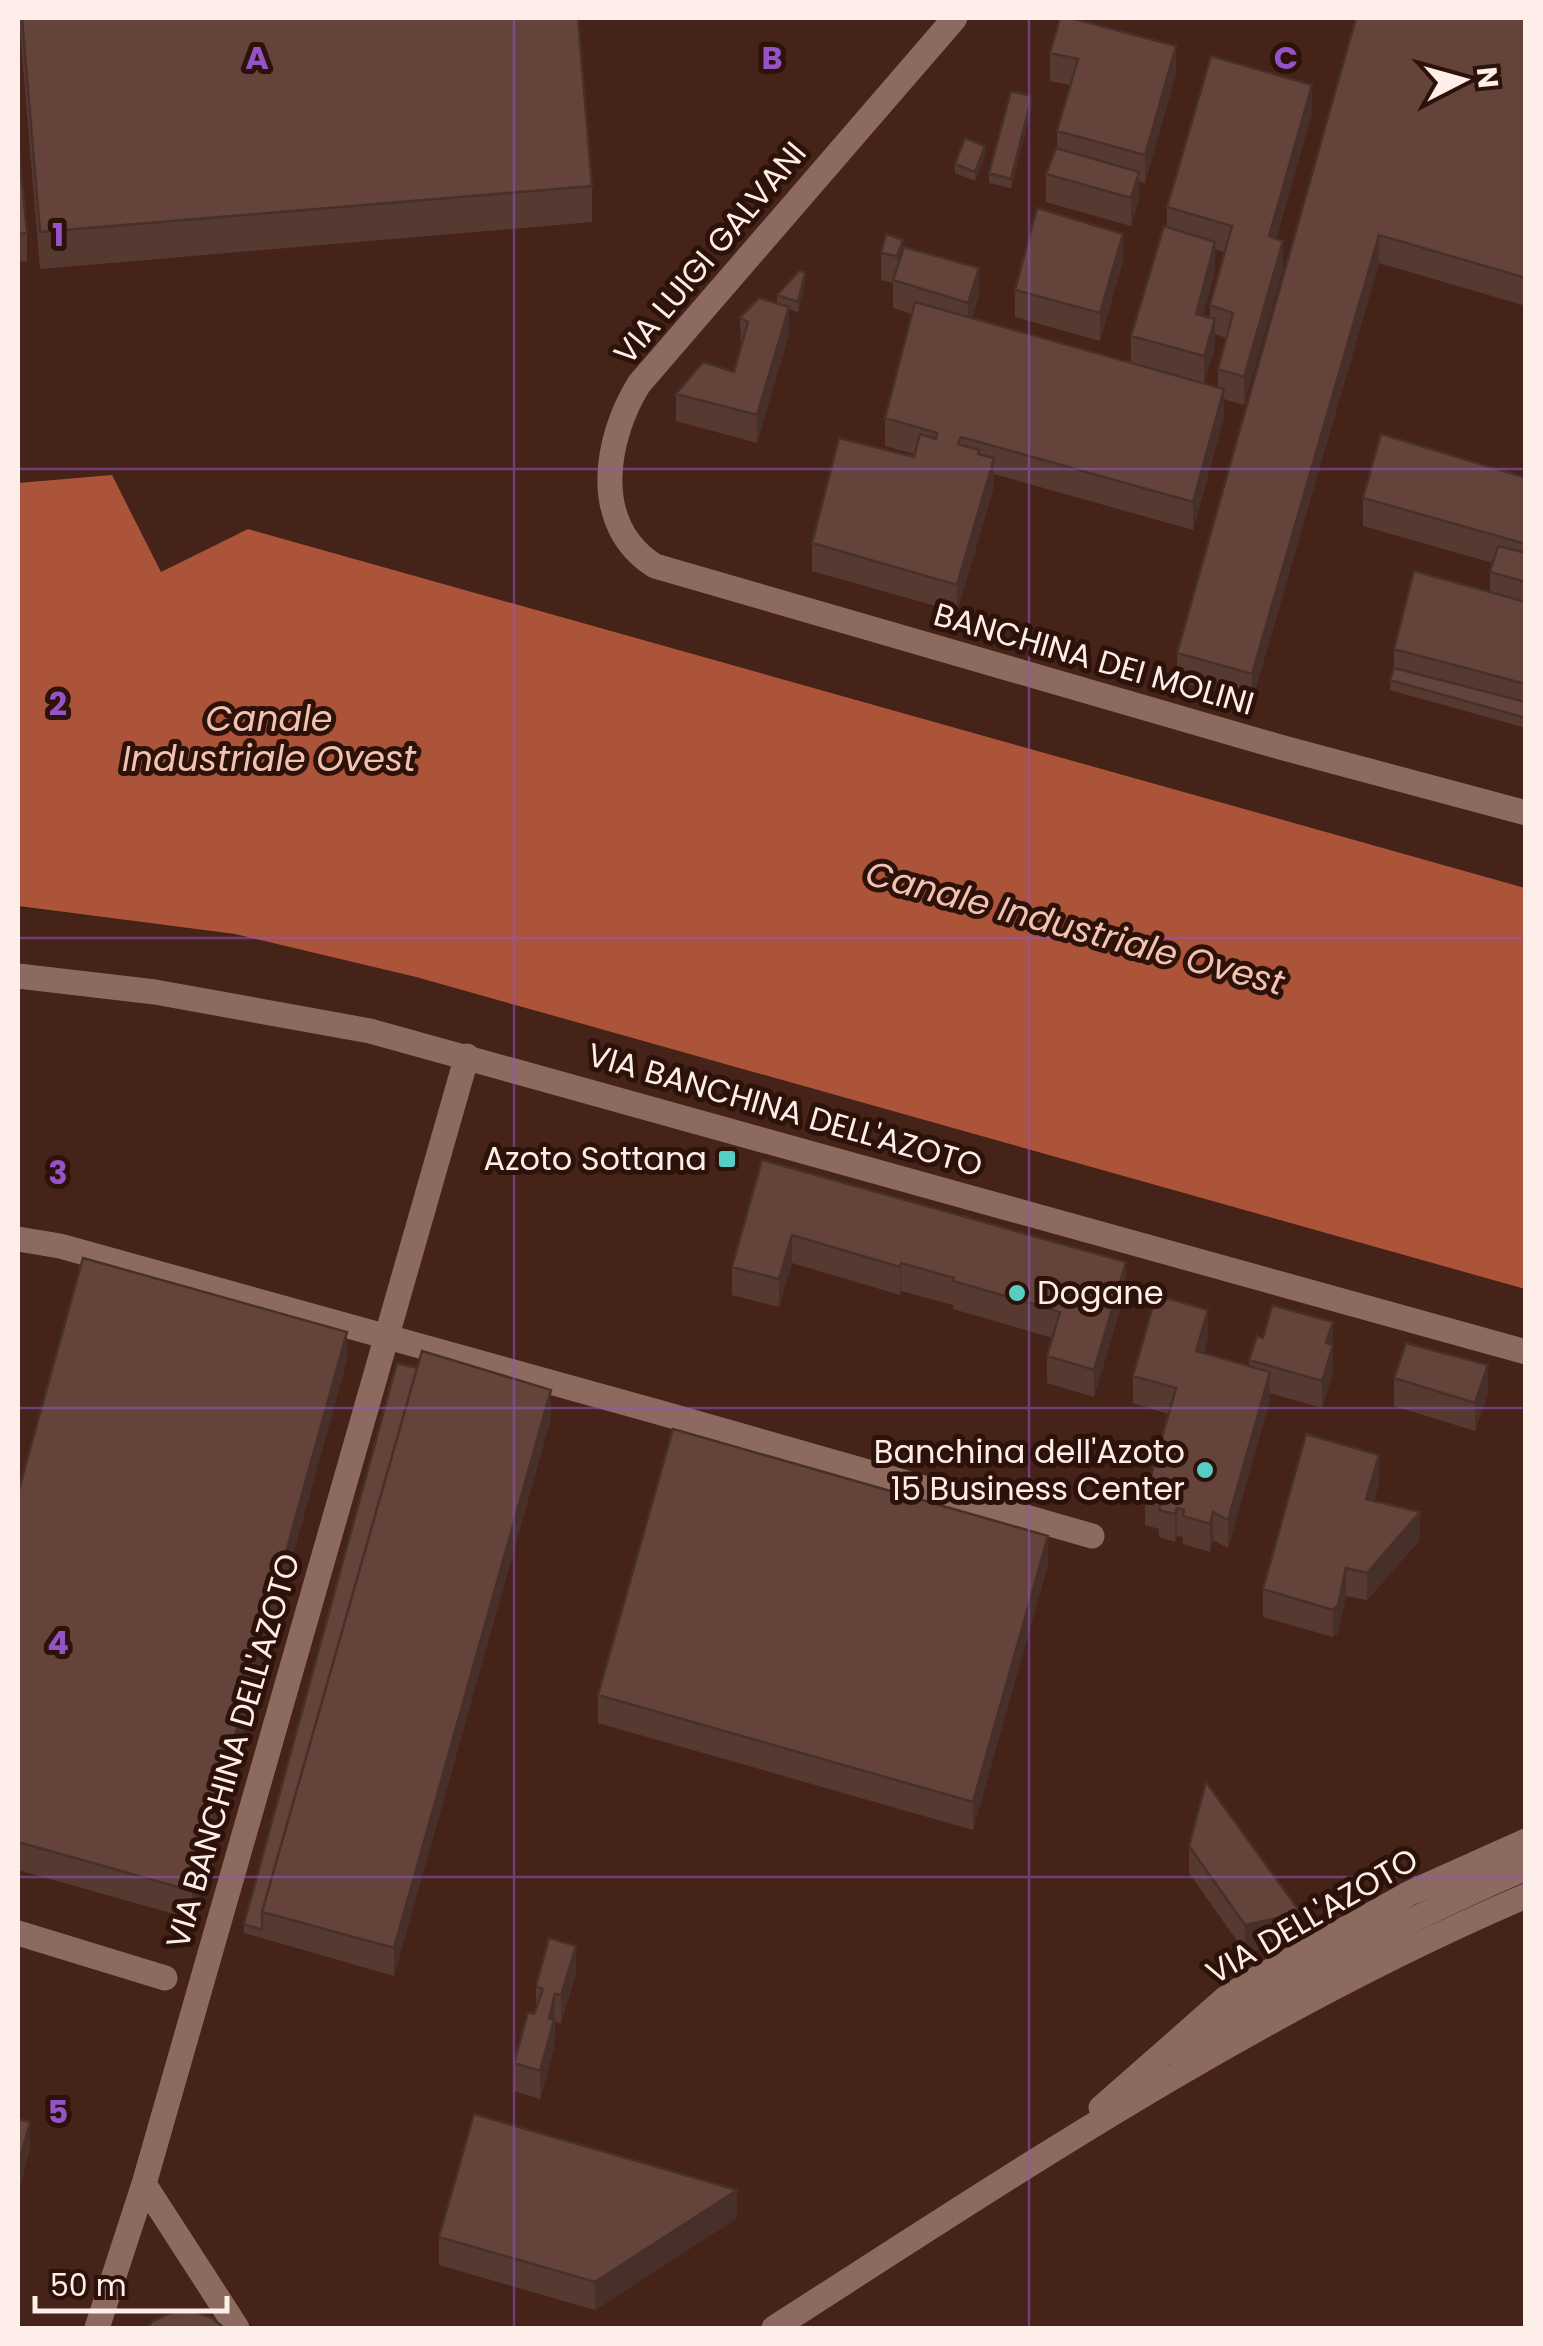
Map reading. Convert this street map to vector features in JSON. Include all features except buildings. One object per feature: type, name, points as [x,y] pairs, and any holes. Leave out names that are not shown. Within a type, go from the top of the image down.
[{"type":"street","name":"VIA LUIGI GALVANI","points":[[646,560],[624,534],[611,502],[614,438],[629,401],[700,310],[956,18]]},
{"type":"street","name":"BANCHINA DEI MOLINI","points":[[646,560],[654,566],[1280,747],[1526,813]]},
{"type":"street","name":"VIA BANCHINA DELL'AZOTO","points":[[18,976],[155,992],[370,1031],[1526,1352]]},
{"type":"street","name":"VIA BANCHINA DELL'AZOTO","points":[[97,2328],[144,2184],[466,1056]]},
{"type":"street","points":[[18,1239],[60,1246],[386,1335],[1092,1536]]},
{"type":"street","name":"VIA DELL'AZOTO","points":[[1055,2148],[1241,1988],[1410,1893],[1526,1841]]},
{"type":"street","name":"VIA DELL'AZOTO","points":[[1055,2148],[1251,2008],[1416,1918],[1526,1868]]},
{"type":"street","name":"VIA DELL'AZOTO","points":[[774,2328],[1055,2148],[1312,1999],[1526,1896]]},
{"type":"street","points":[[18,1933],[165,1978]]},
{"type":"street","points":[[144,2184],[237,2328]]},
{"type":"shaded area","points":[[18,18],[1525,18],[1525,888],[248,529],[161,572],[112,475],[18,483]]},
{"type":"shaded area","points":[[18,907],[235,934],[416,977],[1525,1289],[1525,2328],[18,2328]]},
{"type":"water","name":"Canale Industriale Ovest","points":[[112,475],[161,572],[248,529],[1525,888],[1525,1289],[416,977],[235,934],[18,906],[18,483]]},
{"type":"place","name":"Azoto Sottana","points":[[727,1159]]},
{"type":"place","name":"Dogane","points":[[1017,1293]]},
{"type":"place","name":"Banchina dell'Azoto 15 Business Center","points":[[1205,1470]]}]
